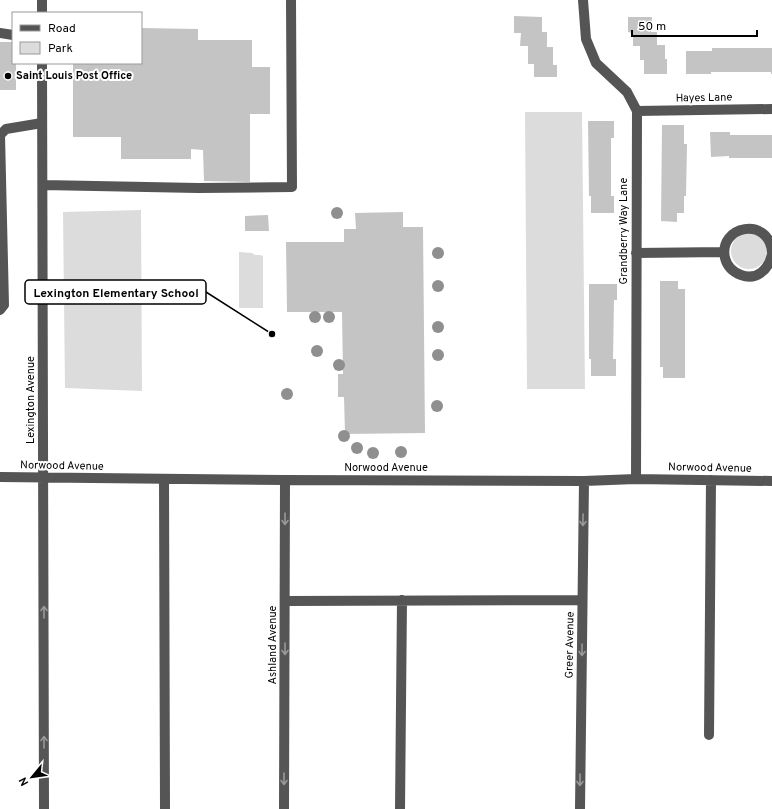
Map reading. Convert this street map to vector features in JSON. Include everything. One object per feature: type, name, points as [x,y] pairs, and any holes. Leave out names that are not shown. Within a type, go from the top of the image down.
[{"type":"street","points":[[42,0],[42,12]]},
{"type":"street","points":[[42,185],[198,188],[292,187],[292,0]]},
{"type":"street","name":"Grandberry Way Lane","points":[[583,0],[586,39],[596,63],[627,92],[637,111],[636,480]]},
{"type":"street","points":[[0,33],[12,34]]},
{"type":"street","name":"Lexington Avenue","points":[[42,64],[44,809]]},
{"type":"street","name":"Hayes Lane","points":[[637,111],[772,108]]},
{"type":"street","points":[[1,307],[0,135],[6,129],[42,122]]},
{"type":"street","points":[[749,228],[763,233],[768,239],[772,253],[771,261],[760,274],[743,276],[735,273],[729,267],[725,260],[724,252],[725,245],[734,233],[741,229],[749,228]]},
{"type":"street","points":[[636,253],[724,252]]},
{"type":"street","name":"Norwood Avenue","points":[[0,477],[285,480],[772,481]]},
{"type":"street","points":[[164,479],[165,809]]},
{"type":"street","name":"Ashland Avenue","points":[[284,809],[285,480]]},
{"type":"street","points":[[708,735],[711,480]]},
{"type":"street","name":"Greer Avenue","points":[[580,809],[584,481]]},
{"type":"street","points":[[400,809],[402,600]]},
{"type":"street","points":[[285,601],[582,600]]},
{"type":"green space","points":[[525,112],[582,112],[585,389],[527,389]]},
{"type":"green space","points":[[141,210],[142,391],[65,388],[63,212]]},
{"type":"green space","points":[[749,233],[762,238],[767,251],[762,264],[749,269],[736,264],[731,251],[736,238]]},
{"type":"green space","points":[[239,252],[263,256],[263,308],[239,308]]},
{"type":"building","points":[[514,16],[542,17],[542,32],[547,32],[547,47],[553,47],[553,65],[557,65],[557,77],[534,77],[534,64],[528,64],[528,46],[520,46],[521,33],[514,33]]},
{"type":"building","points":[[628,17],[652,17],[651,32],[657,32],[657,45],[665,45],[667,74],[644,74],[644,60],[640,60],[640,46],[633,46],[633,33],[628,32]]},
{"type":"building","points":[[142,28],[198,29],[198,40],[252,40],[252,67],[270,67],[270,114],[250,114],[250,182],[204,181],[203,150],[191,149],[191,159],[121,159],[121,137],[73,137],[73,64],[142,64]]},
{"type":"building","name":"Saint Louis Post Office","points":[[0,42],[12,42],[12,64],[16,64],[16,90],[0,90]]},
{"type":"building","points":[[712,48],[772,48],[772,74],[771,72],[711,72],[711,74],[686,74],[686,51],[712,51]]},
{"type":"building","points":[[588,121],[614,121],[614,138],[611,138],[611,196],[614,196],[614,213],[591,213],[591,196],[589,196]]},
{"type":"building","points":[[662,125],[684,125],[684,144],[687,144],[686,196],[684,196],[684,213],[677,213],[677,222],[661,221]]},
{"type":"building","points":[[710,132],[730,132],[730,135],[772,135],[772,158],[729,158],[729,156],[711,157]]},
{"type":"building","points":[[403,212],[403,227],[423,227],[425,433],[345,434],[344,397],[338,397],[338,374],[343,374],[342,312],[287,312],[286,242],[344,242],[344,229],[356,229],[355,213]]},
{"type":"building","points":[[268,215],[269,231],[245,231],[245,216]]},
{"type":"building","points":[[660,281],[678,281],[678,289],[685,289],[685,378],[663,378],[663,367],[660,367]]},
{"type":"building","points":[[589,284],[617,284],[617,300],[614,300],[613,359],[616,359],[616,376],[591,376],[591,359],[589,359]]},
{"type":"place","name":"Saint Louis Post Office","points":[[8,76]]},
{"type":"place","name":"Lexington Elementary School","points":[[272,334]]}]
